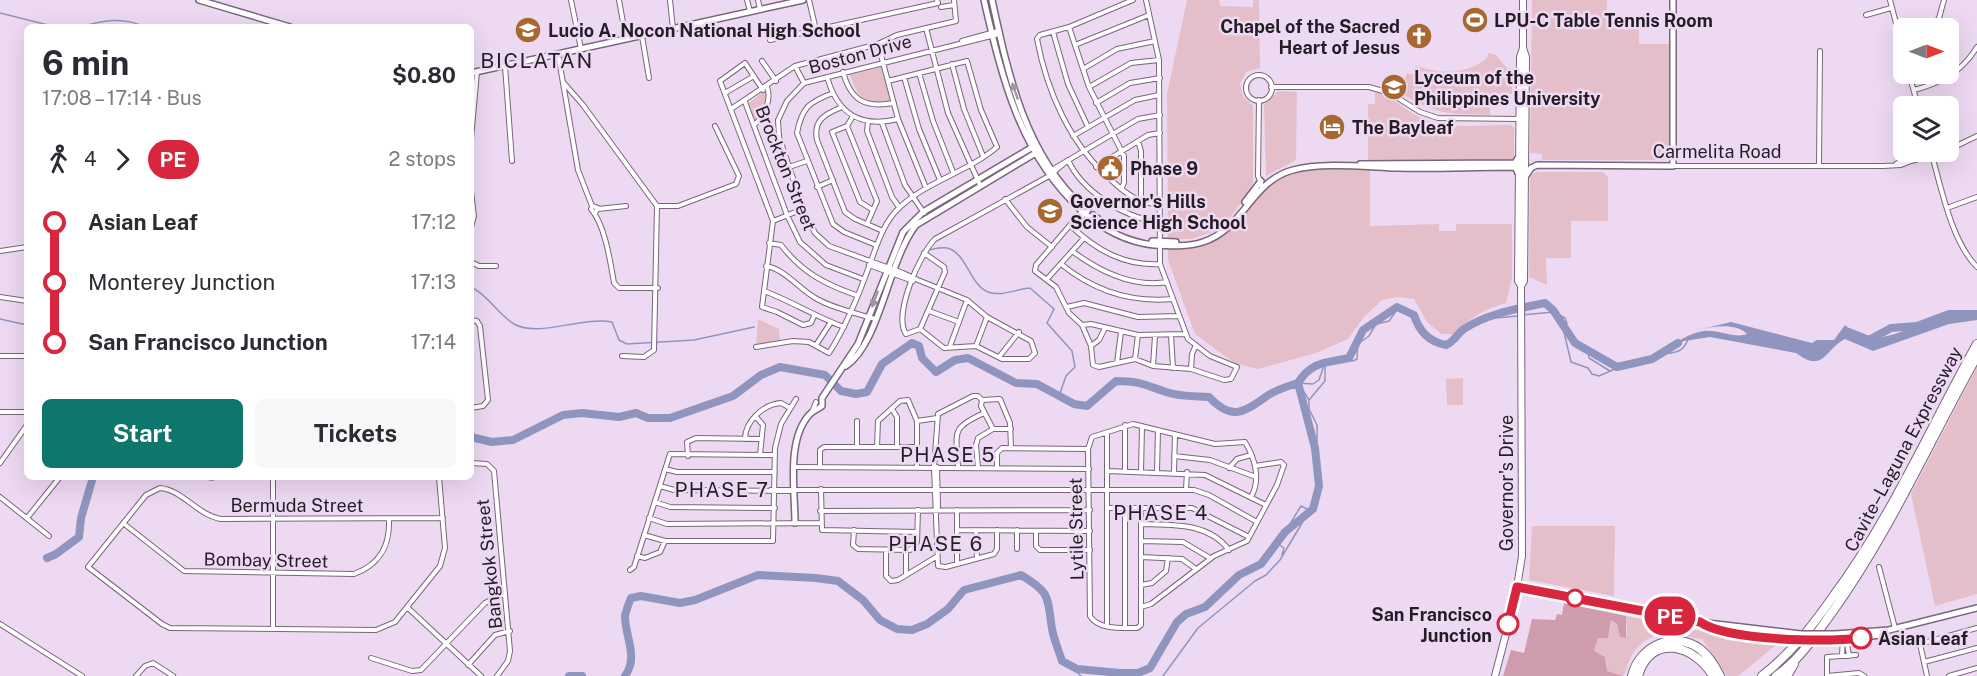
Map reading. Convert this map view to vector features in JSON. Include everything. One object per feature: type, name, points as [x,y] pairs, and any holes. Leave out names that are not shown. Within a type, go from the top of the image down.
[{"type":"highway","name":"Cavite–Laguna Expressway","points":[[1782,675],[1806,649],[1860,572],[1893,518],[1972,361],[1977,344]]},
{"type":"highway","name":"Cavite–Laguna Expressway","points":[[1762,676],[1796,643],[1855,568],[1894,506],[1972,361]]},
{"type":"highway","points":[[1632,676],[1639,660],[1648,650],[1660,643],[1674,641],[1689,643],[1701,650],[1720,676]]},
{"type":"highway","points":[[1638,676],[1644,663],[1653,654],[1674,647],[1694,653],[1713,676]]},
{"type":"main road","name":"Governor's Drive","points":[[1495,676],[1517,587],[1522,551],[1519,119],[1523,0]]},
{"type":"main road","name":"Governor's Drive","points":[[1521,177],[1525,149],[1526,57],[1523,48]]},
{"type":"street","points":[[199,0],[279,24]]},
{"type":"street","points":[[571,0],[581,49]]},
{"type":"street","points":[[619,0],[626,39]]},
{"type":"street","points":[[670,0],[673,29]]},
{"type":"street","points":[[747,0],[750,11]]},
{"type":"street","points":[[758,0],[760,9]]},
{"type":"street","points":[[474,73],[803,0]]},
{"type":"street","points":[[809,0],[816,30]]},
{"type":"street","points":[[770,40],[938,3],[937,0]]},
{"type":"street","points":[[984,0],[1006,89],[1048,174],[1085,211],[1110,228],[1130,237],[1159,243],[1192,241],[1216,232],[1232,220],[1261,184],[1275,173],[1300,165],[1515,163],[1519,156]]},
{"type":"street","points":[[992,0],[1013,86],[1035,149]]},
{"type":"street","points":[[1133,0],[1069,27],[1039,35],[1038,41],[1050,88],[1083,153],[1121,189],[1141,201],[1159,204]]},
{"type":"street","points":[[1085,211],[1035,268],[1059,291],[1069,313],[1082,325],[1091,346],[1092,362],[1096,367],[1135,359],[1153,366],[1191,369],[1227,381],[1234,375],[1237,367],[1214,358],[1196,345],[1186,334],[1160,264],[1160,78],[1159,60],[1146,0]]},
{"type":"street","points":[[1673,0],[1673,166]]},
{"type":"street","points":[[1890,0],[1894,18]]},
{"type":"street","points":[[1939,18],[1944,0]]},
{"type":"street","points":[[731,109],[765,89],[795,66],[878,44],[897,35],[957,20],[954,2],[941,7]]},
{"type":"street","points":[[1866,15],[1891,8]]},
{"type":"street","points":[[1075,45],[1149,15]]},
{"type":"street","points":[[264,24],[265,20]]},
{"type":"street","points":[[1069,27],[1089,87],[1125,159],[1124,183],[1121,189]]},
{"type":"street","points":[[926,28],[945,104],[980,185]]},
{"type":"street","name":"Boston Drive","points":[[870,262],[829,246],[815,233],[803,209],[779,137],[778,120],[787,101],[804,83],[999,32]]},
{"type":"street","points":[[1053,32],[1068,84],[1088,127]]},
{"type":"street","points":[[642,36],[649,78]]},
{"type":"street","points":[[1083,69],[1117,49],[1155,41]]},
{"type":"street","points":[[878,44],[898,119],[926,188]]},
{"type":"street","points":[[1914,90],[1943,81],[1971,57],[1977,47]]},
{"type":"street","points":[[1820,51],[1820,166]]},
{"type":"street","points":[[558,54],[578,170],[592,206],[596,206],[614,283],[619,288],[658,288]]},
{"type":"street","points":[[1971,57],[1977,57]]},
{"type":"street","points":[[1089,87],[1131,63],[1159,60]]},
{"type":"street","points":[[762,61],[776,81]]},
{"type":"street","points":[[754,125],[762,118],[769,94],[745,63],[720,81],[773,221],[762,307],[803,325],[811,323],[814,316]]},
{"type":"street","points":[[756,347],[793,341],[816,345],[829,353],[844,327],[876,245],[899,207],[926,188],[995,149],[997,145],[981,110],[969,63],[952,64],[888,81]]},
{"type":"street","points":[[952,64],[964,109],[983,156]]},
{"type":"street","points":[[505,66],[512,161]]},
{"type":"street","points":[[795,66],[804,83]]},
{"type":"street","points":[[843,72],[847,86],[854,96],[868,105],[894,103]]},
{"type":"street","points":[[920,73],[933,121],[953,172]]},
{"type":"street","points":[[1256,75],[1264,76],[1271,87],[1268,96],[1258,100],[1251,98],[1247,92],[1250,79],[1256,75]]},
{"type":"street","points":[[725,93],[754,76]]},
{"type":"street","points":[[827,77],[842,107],[853,116],[868,123],[882,123],[898,119]]},
{"type":"street","points":[[904,77],[919,129],[940,180]]},
{"type":"street","points":[[1096,103],[1130,83],[1160,78]]},
{"type":"street","points":[[563,82],[583,105],[657,206],[658,288],[654,350],[644,357],[622,356]]},
{"type":"street","points":[[1912,84],[1916,96]]},
{"type":"street","points":[[1271,87],[1369,87],[1382,89],[1420,112],[1438,118],[1519,119]]},
{"type":"street","points":[[833,93],[810,103],[800,118],[797,133],[833,224],[844,232],[876,245]]},
{"type":"street","points":[[1073,136],[1140,98],[1160,95]]},
{"type":"street","points":[[1258,100],[1261,184]]},
{"type":"street","name":"Brockton Street","points":[[745,102],[800,242],[826,265],[862,279]]},
{"type":"street","points":[[842,107],[820,117],[815,129],[845,212],[883,231]]},
{"type":"street","points":[[924,253],[945,269],[920,329],[906,334],[900,320],[901,309],[915,280],[924,253],[929,245],[945,232],[1145,116],[1160,115]]},
{"type":"street","points":[[853,116],[847,126],[832,132],[860,202],[873,210]]},
{"type":"street","points":[[868,123],[867,131],[892,196],[899,207]]},
{"type":"street","points":[[882,123],[912,198],[924,214]]},
{"type":"street","points":[[657,206],[678,206],[736,184],[739,176],[715,126]]},
{"type":"street","points":[[847,126],[877,201],[867,224]]},
{"type":"street","points":[[1096,167],[1138,141],[1160,133]]},
{"type":"street","points":[[1959,145],[1977,136]]},
{"type":"street","points":[[1138,141],[1141,151],[1141,201]]},
{"type":"street","points":[[812,412],[822,406],[823,398],[858,344],[889,270],[907,236],[924,214],[976,179],[1035,149]]},
{"type":"street","points":[[924,214],[980,185],[1035,149]]},
{"type":"street","points":[[1525,149],[1531,163],[1537,165]]},
{"type":"street","points":[[789,167],[807,160]]},
{"type":"street","points":[[1068,160],[1079,177],[1123,213],[1159,223]]},
{"type":"street","name":"Carmelita Road","points":[[1537,165],[1820,166],[1901,165],[1908,162]]},
{"type":"street","points":[[1934,162],[1947,208],[1961,242],[1977,267]]},
{"type":"street","points":[[1261,184],[1282,173],[1306,167],[1515,167],[1521,177],[1537,165]]},
{"type":"street","points":[[817,187],[833,180]]},
{"type":"street","points":[[1947,208],[1977,197]]},
{"type":"street","points":[[1005,199],[1026,227],[1052,247]]},
{"type":"street","points":[[597,211],[626,206]]},
{"type":"street","points":[[773,221],[803,209]]},
{"type":"street","points":[[1071,226],[1102,251],[1130,263],[1160,264]]},
{"type":"street","points":[[1047,279],[1084,238]]},
{"type":"street","points":[[769,243],[781,245],[793,260],[824,284],[856,295]]},
{"type":"street","points":[[0,251],[24,247]]},
{"type":"street","points":[[1072,251],[1111,275],[1137,281],[1167,282]]},
{"type":"street","points":[[870,262],[968,300],[987,316],[1019,332],[1034,345],[1033,357],[1008,360],[976,346],[944,348],[920,329]]},
{"type":"street","points":[[474,264],[479,266],[496,266]]},
{"type":"street","points":[[1061,264],[1082,280],[1116,295],[1145,299],[1173,299]]},
{"type":"street","points":[[766,266],[776,268],[818,300],[875,319]]},
{"type":"street","points":[[844,367],[852,361],[862,347],[875,319],[889,270]]},
{"type":"street","points":[[764,291],[781,297],[814,316],[844,327]]},
{"type":"street","points":[[0,297],[24,301]]},
{"type":"street","points":[[950,346],[968,300]]},
{"type":"street","points":[[1067,307],[1084,303],[1138,317],[1179,316]]},
{"type":"street","points":[[928,311],[959,322]]},
{"type":"street","points":[[976,346],[987,316]]},
{"type":"street","points":[[474,320],[480,326],[488,400],[483,406],[474,408]]},
{"type":"street","points":[[816,345],[831,322]]},
{"type":"street","points":[[1082,325],[1155,336],[1186,334]]},
{"type":"street","points":[[1091,346],[1099,340],[1105,328]]},
{"type":"street","points":[[999,357],[1019,332]]},
{"type":"street","points":[[1118,363],[1120,332]]},
{"type":"street","points":[[1135,359],[1138,334]]},
{"type":"street","points":[[1171,335],[1173,368]]},
{"type":"street","points":[[1153,366],[1155,336]]},
{"type":"street","points":[[1191,369],[1192,354],[1196,345]]},
{"type":"street","points":[[0,356],[24,356]]},
{"type":"street","points":[[997,530],[996,552],[957,564],[941,567],[937,564],[937,418],[941,411],[973,396],[982,400],[1000,399],[1011,429],[1011,448]]},
{"type":"street","points":[[795,523],[797,489],[795,467],[799,435],[816,402],[823,398]]},
{"type":"street","points":[[644,535],[665,541],[773,541],[777,436],[796,399]]},
{"type":"street","points":[[982,400],[984,413],[993,429]]},
{"type":"street","points":[[876,447],[878,421],[900,401],[910,401],[917,422],[917,466]]},
{"type":"street","points":[[745,439],[747,426],[769,405],[782,403],[790,408]]},
{"type":"street","points":[[892,408],[897,417],[897,447]]},
{"type":"street","points":[[0,412],[24,412]]},
{"type":"street","points":[[958,468],[958,428],[962,423],[984,413]]},
{"type":"street","points":[[756,417],[763,425],[760,455]]},
{"type":"street","points":[[917,422],[937,418]]},
{"type":"street","points":[[857,422],[857,447]]},
{"type":"street","points":[[1125,426],[1125,471]]},
{"type":"street","points":[[997,468],[998,451],[1011,448],[1088,449],[1092,437],[1125,426],[1142,426],[1215,444],[1243,441],[1247,444],[1255,466],[1256,487],[1251,497]]},
{"type":"street","points":[[1141,472],[1142,426]]},
{"type":"street","points":[[0,463],[24,429]]},
{"type":"street","points":[[978,468],[976,440],[993,429],[1011,429]]},
{"type":"street","points":[[1157,472],[1158,430]]},
{"type":"street","points":[[1107,433],[1107,626],[1139,627],[1141,508]]},
{"type":"street","points":[[1174,472],[1175,434]]},
{"type":"street","points":[[688,456],[687,442],[696,438],[760,439]]},
{"type":"street","points":[[820,467],[820,450],[824,447],[917,447]]},
{"type":"street","name":"Lytile Street","points":[[1088,449],[1090,616],[1094,622],[1107,626]]},
{"type":"street","points":[[630,570],[637,556],[670,454],[688,456],[775,455]]},
{"type":"street","points":[[1229,468],[1237,459],[1251,455]]},
{"type":"street","points":[[1174,456],[1210,460],[1256,477]]},
{"type":"street","name":"Bangkok Street","points":[[474,463],[487,464],[494,471],[510,631],[510,658],[497,676]]},
{"type":"street","points":[[1141,607],[1152,604],[1210,558],[1244,544],[1277,485],[1284,464],[1255,466]]},
{"type":"street","points":[[795,467],[936,466],[1089,470]]},
{"type":"street","points":[[665,469],[677,472],[775,472]]},
{"type":"street","points":[[1107,471],[1187,472],[1216,479],[1266,505]]},
{"type":"street","points":[[1186,490],[1187,472]]},
{"type":"street","points":[[27,518],[58,480]]},
{"type":"street","points":[[273,480],[273,629],[376,630],[395,622],[436,573],[443,558],[443,518],[439,480]]},
{"type":"street","points":[[660,486],[674,490],[938,488],[1186,490],[1209,495],[1257,522]]},
{"type":"street","name":"Bermuda Street","points":[[273,629],[170,628],[88,567],[146,495],[160,488],[167,489],[202,513],[214,518],[443,518]]},
{"type":"street","points":[[821,489],[820,523],[822,530],[917,532]]},
{"type":"street","points":[[0,497],[49,536]]},
{"type":"street","points":[[655,502],[670,507],[775,508]]},
{"type":"street","points":[[1107,508],[1192,508],[1249,537]]},
{"type":"street","points":[[1125,508],[1125,628]]},
{"type":"street","points":[[854,530],[854,545],[858,549],[908,550],[915,546],[918,510]]},
{"type":"street","points":[[957,510],[957,564]]},
{"type":"street","points":[[820,511],[1090,510]]},
{"type":"street","points":[[649,518],[667,524],[820,523]]},
{"type":"street","name":"Bombay Street","points":[[123,524],[184,571],[354,574],[361,572],[387,546],[389,519]]},
{"type":"street","points":[[1141,524],[1189,525],[1218,540],[1229,550]]},
{"type":"street","points":[[957,530],[1090,531]]},
{"type":"street","points":[[976,530],[977,558]]},
{"type":"street","points":[[1017,530],[1017,549]]},
{"type":"street","points":[[1036,531],[1036,546],[1040,550],[1089,550]]},
{"type":"street","points":[[637,556],[645,558],[660,552],[665,541]]},
{"type":"street","points":[[1141,541],[1183,542],[1210,558]]},
{"type":"street","points":[[886,550],[887,579],[894,581],[937,557]]},
{"type":"street","points":[[906,574],[908,550]]},
{"type":"street","points":[[1141,557],[1186,561],[1196,569]]},
{"type":"street","points":[[1141,585],[1152,583],[1166,571],[1168,558]]},
{"type":"street","points":[[1879,567],[1892,630]]},
{"type":"street","points":[[1517,587],[1700,622],[1801,634],[1835,634],[1844,638]]},
{"type":"street","points":[[371,658],[416,671],[421,670],[485,603],[505,593]]},
{"type":"street","points":[[408,608],[481,676]]},
{"type":"street","points":[[1700,622],[1708,627],[1796,643],[1882,635],[1892,630],[1977,608]]},
{"type":"street","points":[[0,624],[82,676]]},
{"type":"street","points":[[1927,676],[1920,644],[1977,628]]},
{"type":"street","points":[[468,665],[495,635],[510,631]]},
{"type":"street","points":[[1844,638],[1849,656]]},
{"type":"street","points":[[1842,656],[1844,638]]},
{"type":"street","points":[[1924,662],[1977,648]]},
{"type":"street","points":[[1857,656],[1827,657],[1827,676],[1859,673],[1864,676]]},
{"type":"street","points":[[136,676],[145,666],[153,663],[173,676]]},
{"type":"street","points":[[1949,676],[1977,668]]},
{"type":"shaded area","points":[[1187,0],[1219,0],[1220,6],[1253,7],[1253,0],[1259,0],[1260,68],[1246,72],[1240,84],[1243,96],[1253,106],[1253,183],[1230,218],[1215,231],[1192,239],[1168,239],[1167,94]]},
{"type":"shaded area","points":[[1532,0],[1607,0],[1607,24],[1639,24],[1639,44],[1669,44],[1669,154],[1663,160],[1542,160],[1542,154],[1530,153]]},
{"type":"shaded area","points":[[1488,53],[1496,55],[1512,74],[1512,94],[1490,94],[1490,115],[1444,112],[1423,106],[1401,93],[1407,73],[1412,75],[1416,66],[1434,71],[1462,70],[1479,64],[1487,58]]},
{"type":"shaded area","points":[[882,67],[891,101],[869,101],[856,90],[850,75]]},
{"type":"shaded area","points":[[765,90],[767,94],[760,117],[755,120],[748,104]]},
{"type":"shaded area","points":[[1278,91],[1297,92],[1296,160],[1266,176],[1264,105]]},
{"type":"shaded area","points":[[1375,92],[1421,118],[1438,124],[1511,125],[1514,128],[1514,160],[1368,160],[1368,104],[1375,104]]},
{"type":"shaded area","points":[[1319,169],[1370,169],[1370,226],[1439,224],[1439,231],[1456,231],[1456,224],[1512,224],[1512,278],[1506,303],[1478,315],[1454,334],[1441,334],[1427,322],[1414,299],[1398,297],[1382,300],[1364,317],[1348,339],[1316,353],[1258,369],[1234,363],[1195,334],[1168,260],[1168,249],[1199,245],[1226,233],[1242,219],[1262,192],[1282,178]]},
{"type":"shaded area","points":[[1536,172],[1603,172],[1608,177],[1608,221],[1571,221],[1571,258],[1546,258],[1547,285],[1529,277],[1530,176]]},
{"type":"shaded area","points":[[758,319],[779,329],[780,342],[756,346]]},
{"type":"shaded area","points":[[1977,367],[1977,594],[1935,606],[1911,494]]},
{"type":"shaded area","points":[[1463,378],[1463,405],[1447,405],[1446,379]]},
{"type":"shaded area","points":[[1532,526],[1615,526],[1614,596],[1529,580]]},
{"type":"shaded area","points":[[1564,603],[1626,616],[1626,638],[1620,637],[1617,624],[1611,620],[1608,638],[1598,638],[1594,651],[1605,657],[1607,671],[1623,676],[1503,676],[1511,650],[1524,653],[1532,619],[1555,620],[1557,614],[1562,615]]},
{"type":"shaded area","points":[[1626,616],[1725,636],[1725,640],[1775,646],[1738,676],[1727,676],[1702,639],[1664,634],[1647,639],[1639,646],[1631,657],[1623,676],[1607,671],[1606,660],[1594,651],[1598,638],[1609,634],[1611,620],[1617,624],[1620,637],[1627,635]]},
{"type":"water","points":[[1949,314],[1977,314],[1977,320],[1949,324],[1873,351],[1845,339],[1824,358],[1813,361],[1796,353],[1710,337],[1684,341],[1665,350],[1683,338],[1699,332],[1747,334],[1732,327],[1702,329],[1731,322],[1812,343],[1817,340],[1834,340],[1845,325],[1863,342],[1895,334]]},
{"type":"waterway","points":[[0,13],[44,24]]},
{"type":"waterway","points":[[92,24],[104,21],[137,24]]},
{"type":"waterway","points":[[928,250],[947,248],[953,251],[964,262],[977,283],[988,292],[1004,293],[1030,288],[1054,309],[1047,323],[1072,351],[1075,367],[1066,376],[1059,396]]},
{"type":"waterway","points":[[474,288],[514,324],[524,328],[536,329],[588,322],[612,322],[619,340],[627,344],[694,340],[754,327]]},
{"type":"waterway","points":[[625,676],[631,661],[625,616],[631,598],[641,596],[680,603],[695,600],[758,575],[838,581],[863,600],[880,620],[897,629],[912,630],[927,624],[948,609],[964,590],[1021,575],[1038,586],[1046,596],[1053,633],[1062,661],[1077,669],[1138,673],[1150,668],[1177,622],[1186,614],[1205,607],[1239,575],[1261,564],[1285,532],[1313,509],[1319,486],[1315,448],[1298,383],[1314,367],[1326,362],[1349,358],[1363,330],[1397,307],[1414,315],[1422,331],[1430,338],[1446,345],[1464,329],[1483,319],[1545,303],[1553,310],[1575,343],[1617,367],[1652,359],[1678,343]]},
{"type":"waterway","points":[[1368,326],[1389,321],[1399,307]]},
{"type":"waterway","points":[[1522,315],[1554,312],[1565,318],[1567,323],[1563,328],[1571,362],[1588,368],[1592,374],[1599,376],[1622,366]]},
{"type":"waterway","points":[[1846,331],[1869,340],[1891,328],[1917,326],[1949,314],[1977,314]]},
{"type":"waterway","points":[[1484,319],[1518,316]]},
{"type":"waterway","points":[[0,319],[24,324]]},
{"type":"waterway","points":[[1355,346],[1369,336],[1376,324]]},
{"type":"waterway","points":[[1334,360],[1353,361],[1357,359],[1358,338]]},
{"type":"waterway","points":[[1658,355],[1680,350],[1688,339]]},
{"type":"waterway","points":[[474,438],[492,442],[513,440],[563,415],[582,413],[619,417],[636,413],[648,418],[670,418],[733,396],[761,375],[780,367],[825,375],[841,391],[856,394],[867,392],[882,364],[912,343],[919,346],[922,358],[936,372],[955,360],[968,358],[1016,383],[1037,384],[1074,404],[1087,406],[1116,381],[1124,381],[1177,395],[1209,397],[1224,409],[1238,412],[1251,407],[1274,392],[1298,383]]},
{"type":"waterway","points":[[1588,350],[1589,358],[1610,371]]},
{"type":"waterway","points":[[1317,467],[1317,425],[1309,409],[1309,400],[1325,381],[1325,360]]},
{"type":"waterway","points":[[1298,383],[1313,384],[1319,380],[1323,368]]},
{"type":"waterway","points":[[1299,384],[1309,400]]},
{"type":"waterway","points":[[47,558],[79,537],[81,518],[92,480]]},
{"type":"waterway","points":[[1285,532],[1301,506],[1311,511]]},
{"type":"waterway","points":[[1163,676],[1198,628],[1255,581],[1266,575],[1280,560],[1308,513]]},
{"type":"waterway","points":[[1281,537],[1278,544],[1284,548],[1282,555]]},
{"type":"waterway","points":[[1070,665],[1081,676]]},
{"type":"waterway","points":[[569,676],[582,676]]},
{"type":"bus line","name":"PE","points":[[1508,624],[1517,587],[1700,622],[1708,627],[1753,635],[1782,639],[1861,638]]},
{"type":"place","name":"LPU-C Table Tennis Room","points":[[1475,20]]},
{"type":"place","name":"Lucio A. Nocon National High School","points":[[528,30]]},
{"type":"place","name":"Chapel of the Sacred Heart of Jesus","points":[[1419,36]]},
{"type":"place","name":"Lyceum of the Philippines University","points":[[1394,87]]},
{"type":"place","name":"The Bayleaf","points":[[1332,127]]},
{"type":"place","name":"Phase 9","points":[[1110,168]]},
{"type":"place","name":"Governor's Hills Science High School","points":[[1050,211]]},
{"type":"place","name":"San Francisco Junction","points":[[1508,624]]},
{"type":"place","name":"Asian Leaf","points":[[1861,638]]},
{"type":"district","name":"BICLATAN","points":[[537,60]]},
{"type":"district","name":"PHASE 5","points":[[948,455]]},
{"type":"district","name":"PHASE 7","points":[[722,490]]},
{"type":"district","name":"PHASE 4","points":[[1161,513]]},
{"type":"district","name":"PHASE 6","points":[[936,544]]}]
